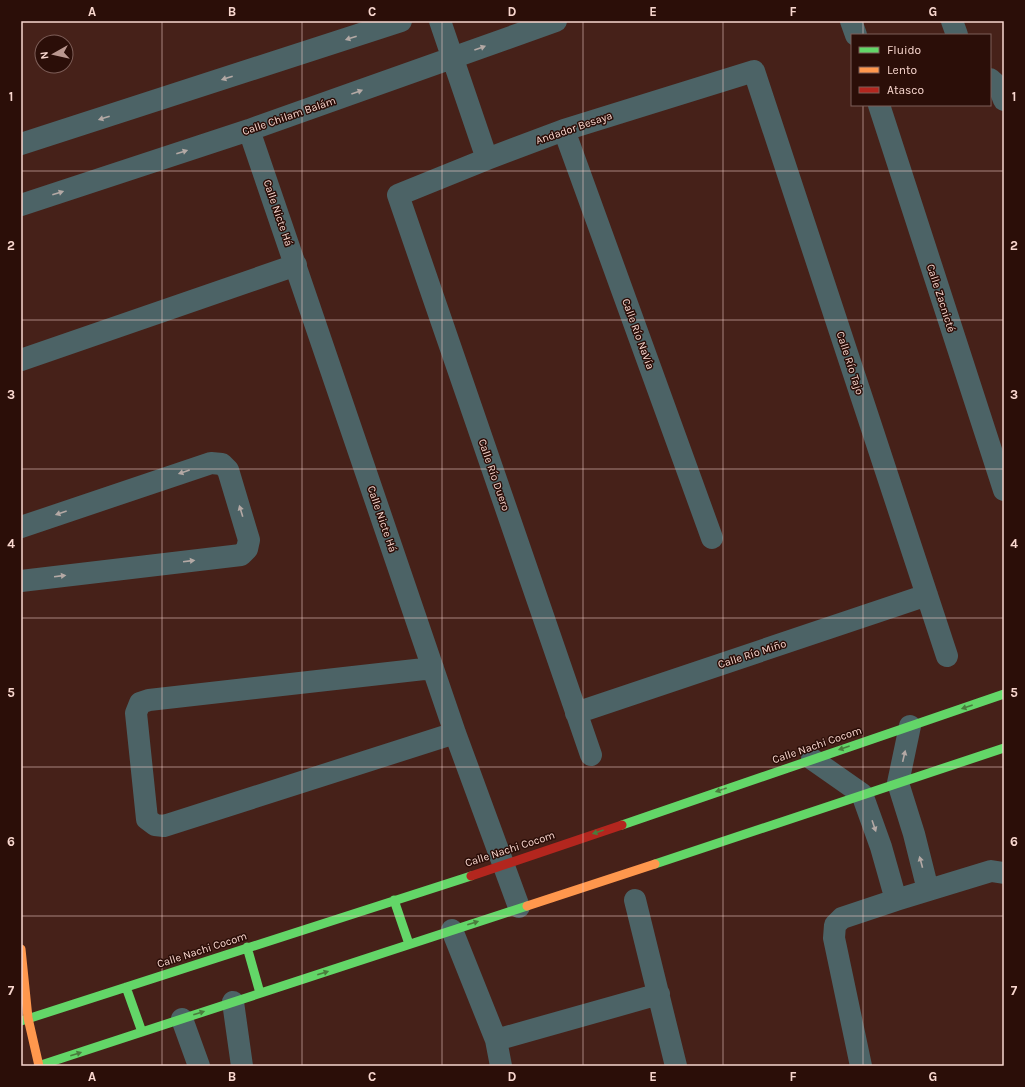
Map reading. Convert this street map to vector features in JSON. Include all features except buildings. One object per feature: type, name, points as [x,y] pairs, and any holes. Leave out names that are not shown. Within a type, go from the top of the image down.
[{"type":"street","points":[[21,144],[379,25],[401,21]]},
{"type":"street","points":[[440,21],[487,158]]},
{"type":"street","name":"Calle Chilam Balám","points":[[21,205],[249,130],[556,21]]},
{"type":"street","points":[[851,21],[856,34]]},
{"type":"street","points":[[952,21],[957,34]]},
{"type":"street","name":"Andador Besaya","points":[[398,195],[487,158],[564,130],[754,71]]},
{"type":"street","name":"Calle Río Tajo","points":[[754,71],[947,656]]},
{"type":"street","name":"Calle Zacnicté","points":[[879,106],[1004,490]]},
{"type":"street","name":"Calle Nicte Há","points":[[249,130],[455,733],[519,907]]},
{"type":"street","name":"Calle Río NaVía","points":[[564,130],[712,538]]},
{"type":"street","name":"Calle Río Duero","points":[[398,195],[591,755]]},
{"type":"street","points":[[21,360],[296,265]]},
{"type":"street","points":[[21,527],[211,462],[222,464],[228,470],[249,540],[248,549],[241,555],[21,581]]},
{"type":"street","name":"Calle Río Miño","points":[[576,713],[927,595]]},
{"type":"street","points":[[433,668],[149,700],[140,703],[136,713],[147,819],[155,825],[164,826],[455,733]]},
{"type":"street","name":"Calle Nachi Cocom","points":[[25,1019],[504,864],[1004,694]]},
{"type":"street","points":[[910,726],[898,783],[914,834],[928,890]]},
{"type":"street","points":[[21,949],[25,1019],[38,1066],[1004,748]]},
{"type":"street","points":[[812,759],[862,794],[881,847],[896,900]]},
{"type":"street","points":[[861,1066],[834,938],[835,925],[842,918],[928,890],[992,871],[1004,873]]},
{"type":"street","points":[[394,900],[409,944]]},
{"type":"street","points":[[635,900],[676,1066]]},
{"type":"street","points":[[452,930],[496,1040],[501,1066]]},
{"type":"street","points":[[247,948],[260,994]]},
{"type":"street","points":[[126,987],[142,1032]]},
{"type":"street","points":[[496,1040],[659,994]]},
{"type":"street","points":[[233,1002],[242,1066]]},
{"type":"street","points":[[182,1019],[199,1066]]},
{"type":"traffic: fast","points":[[622,825],[1004,694]]},
{"type":"traffic: fast","points":[[655,864],[1004,748]]},
{"type":"traffic: fast","points":[[21,1021],[471,876]]},
{"type":"traffic: fast","points":[[394,900],[409,944]]},
{"type":"traffic: fast","points":[[38,1066],[527,906]]},
{"type":"traffic: fast","points":[[247,947],[260,993]]},
{"type":"traffic: fast","points":[[126,987],[142,1032]]},
{"type":"traffic: slow","points":[[527,906],[655,864]]},
{"type":"traffic: slow","points":[[21,949],[28,1018],[39,1066]]},
{"type":"traffic: jam","points":[[471,876],[622,825]]}]
